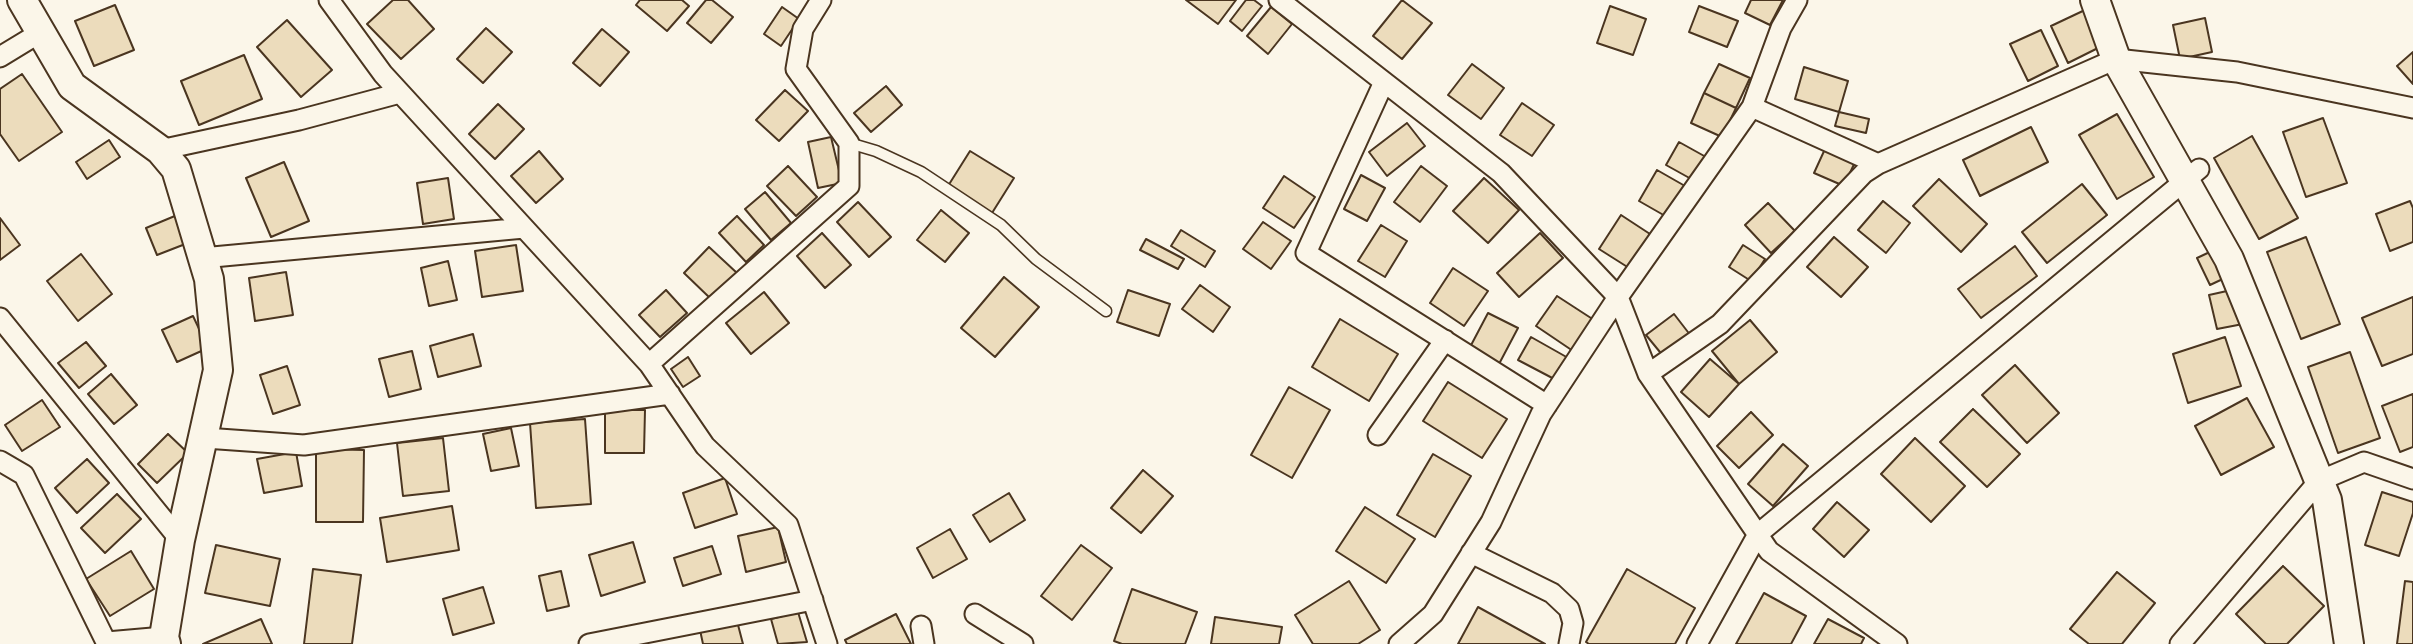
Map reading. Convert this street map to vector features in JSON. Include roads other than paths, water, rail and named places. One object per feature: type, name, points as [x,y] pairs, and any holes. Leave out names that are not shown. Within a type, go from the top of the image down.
[{"type":"street","points":[[0,461],[24,475],[107,643],[165,641],[180,540],[219,370],[209,279],[176,169],[160,150],[72,86],[22,0]]},
{"type":"street","points":[[649,363],[849,186],[849,143],[796,69],[803,29],[821,0]]},
{"type":"street","points":[[1279,0],[1501,173],[1618,298],[1648,374],[1769,551],[1897,644]]},
{"type":"street","points":[[1399,644],[1433,614],[1491,522],[1547,405],[1618,298],[1752,107],[1781,28],[1797,0]]},
{"type":"street","points":[[2095,0],[2116,59],[2192,175],[2328,500],[2349,644]]},
{"type":"street","points":[[335,3],[383,74],[649,363],[705,446],[788,525],[827,644]]},
{"type":"street","points":[[0,57],[41,32]]},
{"type":"street","points":[[1648,374],[1720,324],[1864,173],[1878,164],[2116,59],[2236,72],[2413,108]]},
{"type":"street","points":[[1384,82],[1306,253],[1547,405]]},
{"type":"street","points":[[160,150],[299,120],[400,93]]},
{"type":"street","points":[[1752,107],[1878,164]]},
{"type":"street","points":[[1697,644],[1758,534],[2192,175]]},
{"type":"street","points":[[202,258],[524,228]]},
{"type":"street","points":[[0,318],[180,540]]},
{"type":"street","points":[[1378,435],[1445,340]]},
{"type":"street","points":[[205,438],[304,445],[670,394]]},
{"type":"street","points":[[2180,644],[2319,481],[2364,462],[2413,479]]},
{"type":"street","points":[[1471,553],[1552,593],[1569,609],[1573,623],[1569,644]]},
{"type":"street","points":[[589,644],[813,600]]},
{"type":"street","points":[[975,614],[1023,644]]},
{"type":"lane","points":[[849,143],[876,151],[944,187],[1001,225],[1036,259],[1106,311]]}]
